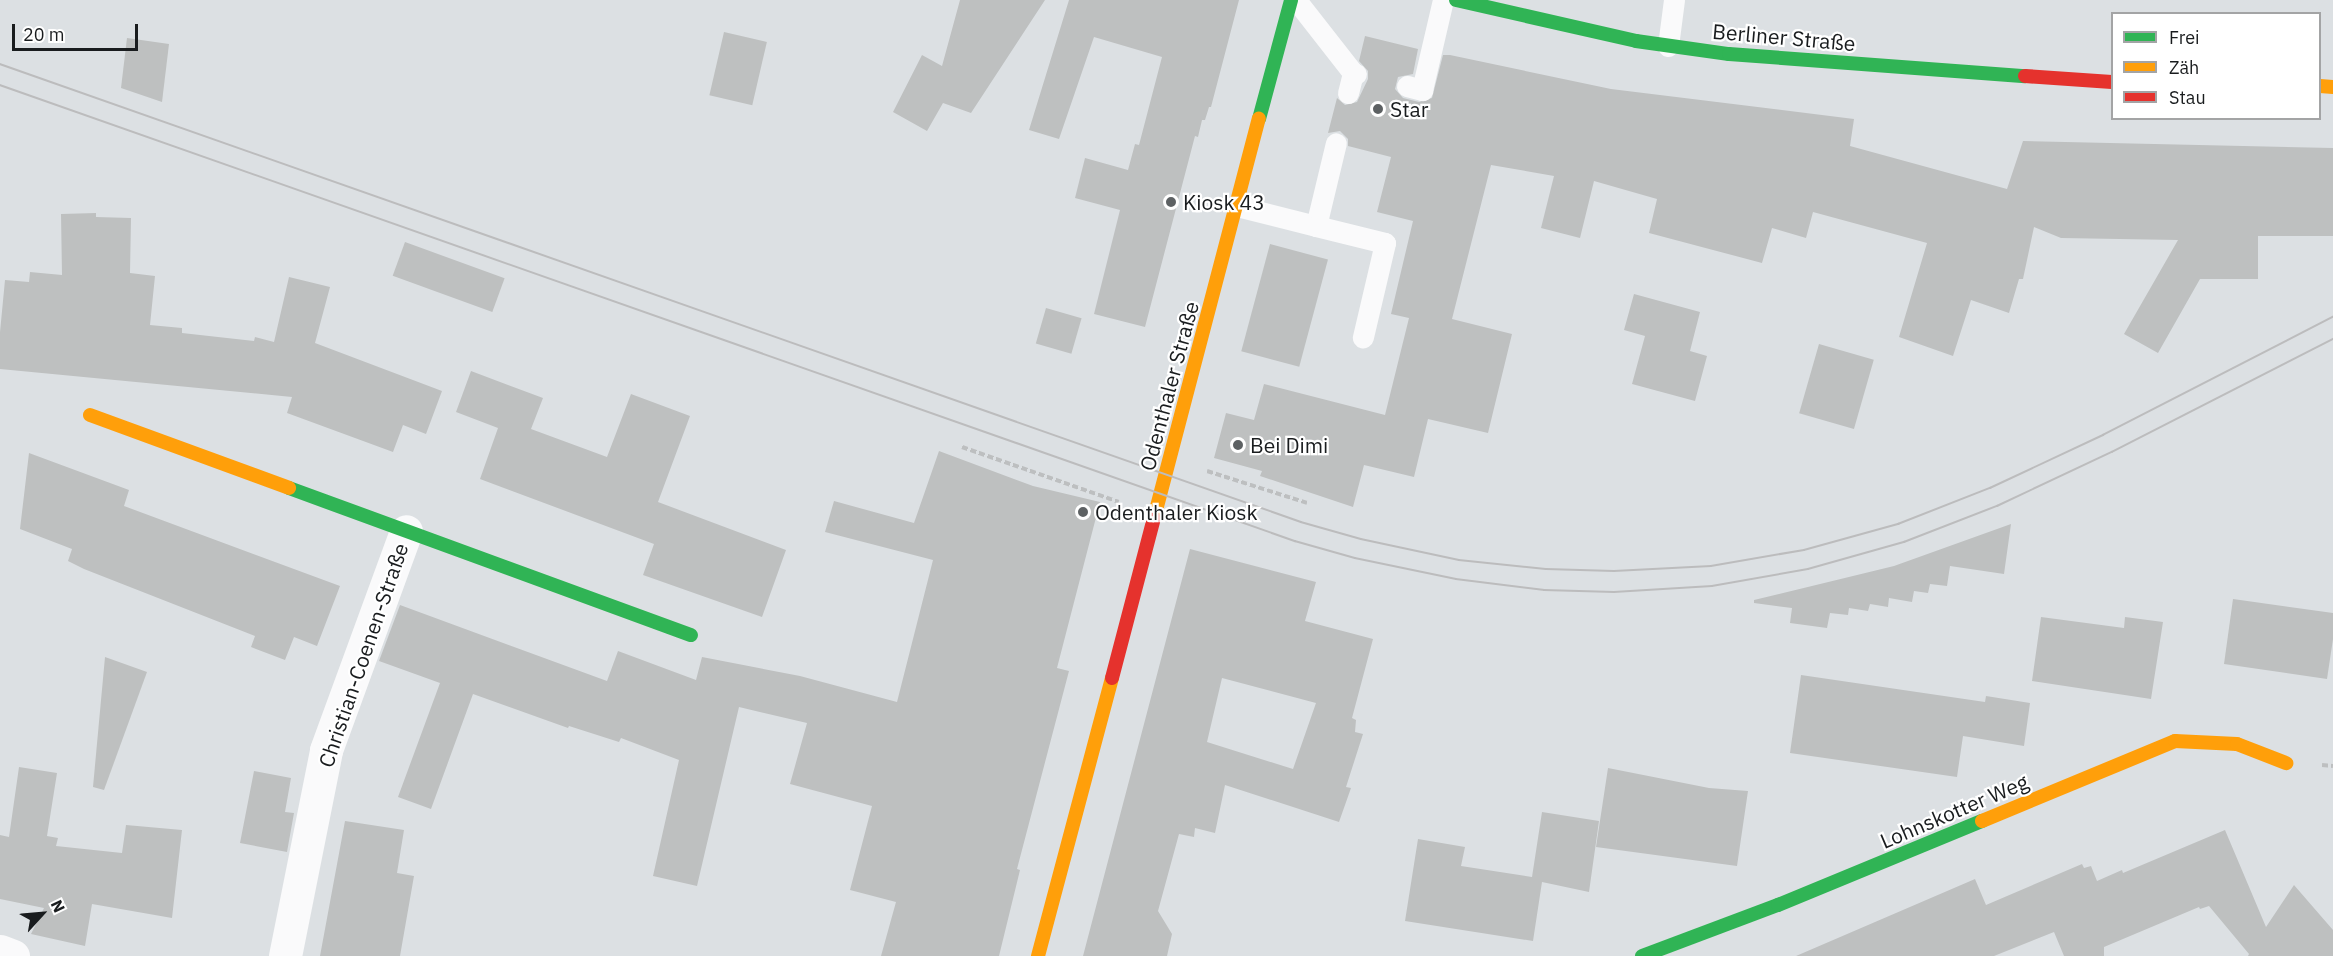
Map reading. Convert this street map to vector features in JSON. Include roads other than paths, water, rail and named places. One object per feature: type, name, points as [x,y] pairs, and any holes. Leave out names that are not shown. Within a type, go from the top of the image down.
[{"type":"main road","name":"Odenthaler Straße","points":[[1038,956],[1172,459],[1291,0]]},
{"type":"main road","name":"Berliner Straße","points":[[1456,0],[1546,22],[1668,46],[1762,57],[2111,82]]},
{"type":"main road","name":"Christian-Coenen-Straße","points":[[90,415],[691,635]]},
{"type":"main road","name":"Lohnskotter Weg","points":[[1642,956],[1830,884],[2175,741],[2237,744],[2286,763]]},
{"type":"street","name":"Christian-Coenen-Straße","points":[[285,956],[326,750],[406,531]]},
{"type":"street","points":[[0,951],[13,956]]},
{"type":"lane","points":[[1296,0],[1352,80]]},
{"type":"lane","points":[[1407,86],[1422,90],[1443,0]]},
{"type":"lane","points":[[1546,22],[1549,0]]},
{"type":"lane","points":[[1668,46],[1674,0]]},
{"type":"lane","points":[[1316,226],[1336,143]]},
{"type":"lane","points":[[1237,206],[1385,243],[1363,337]]},
{"type":"tram line","points":[[0,64],[1301,522],[1361,539],[1459,560],[1546,569],[1614,571],[1711,566],[1804,550],[1898,524],[1990,488],[2103,435],[2333,317]]},
{"type":"tram line","points":[[0,85],[1295,541],[1355,558],[1456,579],[1544,590],[1614,592],[1712,586],[1808,569],[1904,542],[1997,506],[2112,452],[2333,339]]},
{"type":"place","name":"Star","points":[[1378,109]]},
{"type":"place","name":"Kiosk 43","points":[[1171,202]]},
{"type":"place","name":"Bei Dimi","points":[[1238,445]]},
{"type":"place","name":"Odenthaler Kiosk","points":[[1083,512]]}]
